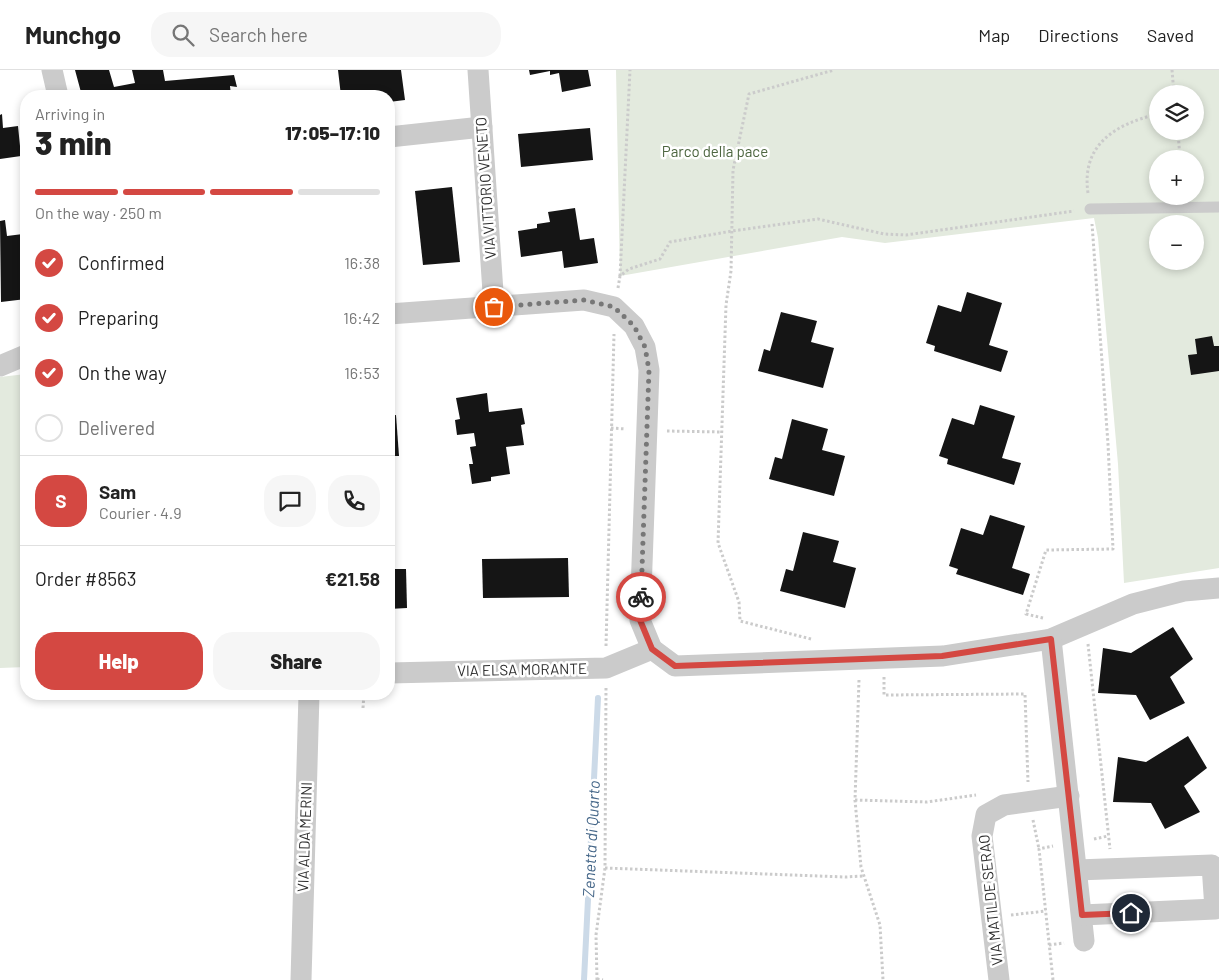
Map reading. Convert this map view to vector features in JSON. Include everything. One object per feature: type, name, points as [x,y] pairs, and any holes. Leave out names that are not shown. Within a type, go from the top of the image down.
[{"type":"street","points":[[52,70],[57,90]]},
{"type":"street","name":"VIA VITTORIO VENETO","points":[[478,70],[494,307]]},
{"type":"street","points":[[395,136],[482,128]]},
{"type":"street","points":[[395,314],[584,300],[614,307],[634,326],[645,347],[649,370],[640,620],[652,649],[675,666],[942,656],[1051,639],[1133,604],[1184,591],[1219,588]]},
{"type":"street","points":[[0,366],[20,358]]},
{"type":"street","points":[[1051,639],[1084,941]]},
{"type":"street","name":"VIA ELSA MORANTE","points":[[395,673],[606,668],[652,649]]},
{"type":"street","name":"VIA ALDA MERINI","points":[[301,980],[309,700]]},
{"type":"street","name":"VIA MATILDE SERAO","points":[[999,980],[982,836],[986,815],[1004,805],[1069,796]]},
{"type":"street","points":[[1077,870],[1215,865],[1215,909],[1082,915]]},
{"type":"lane","points":[[1090,209],[1219,207]]},
{"type":"path","points":[[602,980],[597,980],[596,935],[605,868],[606,668],[614,307],[620,276],[630,70]]},
{"type":"path","points":[[816,640],[740,621],[739,602],[718,543],[726,306],[731,271],[733,170],[749,94],[834,70]]},
{"type":"path","points":[[1172,70],[1173,85]]},
{"type":"path","points":[[1046,619],[1026,614],[1046,550],[1113,549],[1108,434],[1090,209],[1086,183],[1090,157],[1102,139],[1124,125],[1149,117]]},
{"type":"path","points":[[620,276],[629,269],[660,259],[670,242],[732,231],[818,219],[884,234],[906,235],[1090,209]]},
{"type":"path","points":[[1082,627],[1087,638],[1110,851],[1120,850]]},
{"type":"path","points":[[844,659],[846,676],[860,676],[855,800],[861,867],[880,925],[882,980]]},
{"type":"path","points":[[876,676],[884,676],[884,695],[1024,694],[1028,785],[1039,849]]},
{"type":"path","points":[[363,708],[364,700]]},
{"type":"path","points":[[855,800],[928,802],[981,794]]},
{"type":"path","points":[[605,868],[845,877],[864,876]]},
{"type":"green space","name":"Parco della pace","points":[[616,70],[1219,70],[1219,568],[1124,583],[1118,464],[1098,238],[1094,218],[885,243],[842,237],[620,276]]},
{"type":"green space","points":[[20,375],[20,667],[0,668],[0,377]]},
{"type":"building","points":[[75,70],[109,70],[114,87],[135,83],[132,70],[163,70],[165,81],[234,75],[237,87],[230,86],[230,90],[80,90]]},
{"type":"building","points":[[338,70],[401,70],[405,100],[395,101],[395,90],[340,90]]},
{"type":"building","points":[[529,70],[588,70],[591,86],[562,92],[559,73],[550,75],[550,71],[530,75]]},
{"type":"building","points":[[2,114],[3,128],[18,126],[20,156],[0,159],[0,115]]},
{"type":"building","points":[[590,128],[593,160],[521,167],[518,134]]},
{"type":"building","points":[[452,187],[460,262],[423,265],[415,191]]},
{"type":"building","points":[[575,208],[580,240],[594,238],[598,263],[564,268],[562,251],[521,257],[518,231],[537,228],[537,224],[550,222],[548,212]]},
{"type":"building","points":[[5,220],[7,236],[20,234],[20,300],[1,302],[0,221]]},
{"type":"building","points":[[967,292],[1002,303],[989,345],[1008,351],[1001,372],[934,351],[935,346],[926,343],[938,305],[961,312]]},
{"type":"building","points":[[781,312],[817,321],[811,342],[834,348],[823,388],[758,371],[764,349],[770,351]]},
{"type":"building","points":[[1212,336],[1214,346],[1219,346],[1219,371],[1191,375],[1188,355],[1197,354],[1195,339]]},
{"type":"building","points":[[487,393],[489,412],[522,408],[525,424],[521,425],[524,445],[506,447],[510,474],[491,477],[491,481],[472,484],[469,464],[473,464],[470,447],[476,446],[474,433],[457,435],[455,420],[460,419],[456,398]]},
{"type":"building","points":[[980,405],[1015,416],[1002,458],[1021,463],[1014,485],[947,464],[948,459],[939,456],[952,418],[974,425]]},
{"type":"building","points":[[396,415],[399,456],[395,456]]},
{"type":"building","points":[[792,419],[828,429],[822,450],[845,456],[834,496],[769,479],[775,457],[782,459]]},
{"type":"building","points":[[990,515],[1025,526],[1012,568],[1030,574],[1023,595],[956,574],[958,569],[949,566],[961,528],[983,535]]},
{"type":"building","points":[[803,532],[839,541],[833,562],[856,568],[845,608],[780,591],[786,569],[793,571]]},
{"type":"building","points":[[568,558],[569,597],[483,598],[482,559]]},
{"type":"building","points":[[395,569],[406,569],[407,608],[395,609]]},
{"type":"building","points":[[1173,627],[1193,659],[1170,677],[1185,703],[1150,720],[1136,695],[1098,693],[1103,648],[1131,653]]},
{"type":"building","points":[[1188,736],[1207,768],[1184,786],[1200,812],[1165,829],[1151,803],[1113,802],[1118,757],[1146,762]]},
{"type":"waterway","name":"Zenetta di Quarto","points":[[584,980],[598,698]]},
{"type":"way so far","points":[[494,307],[584,300],[614,307],[634,326],[645,347],[649,370],[641,597]]},
{"type":"route","points":[[641,597],[640,620],[652,649],[675,666],[942,656],[1051,639],[1082,915],[1131,913]]}]
